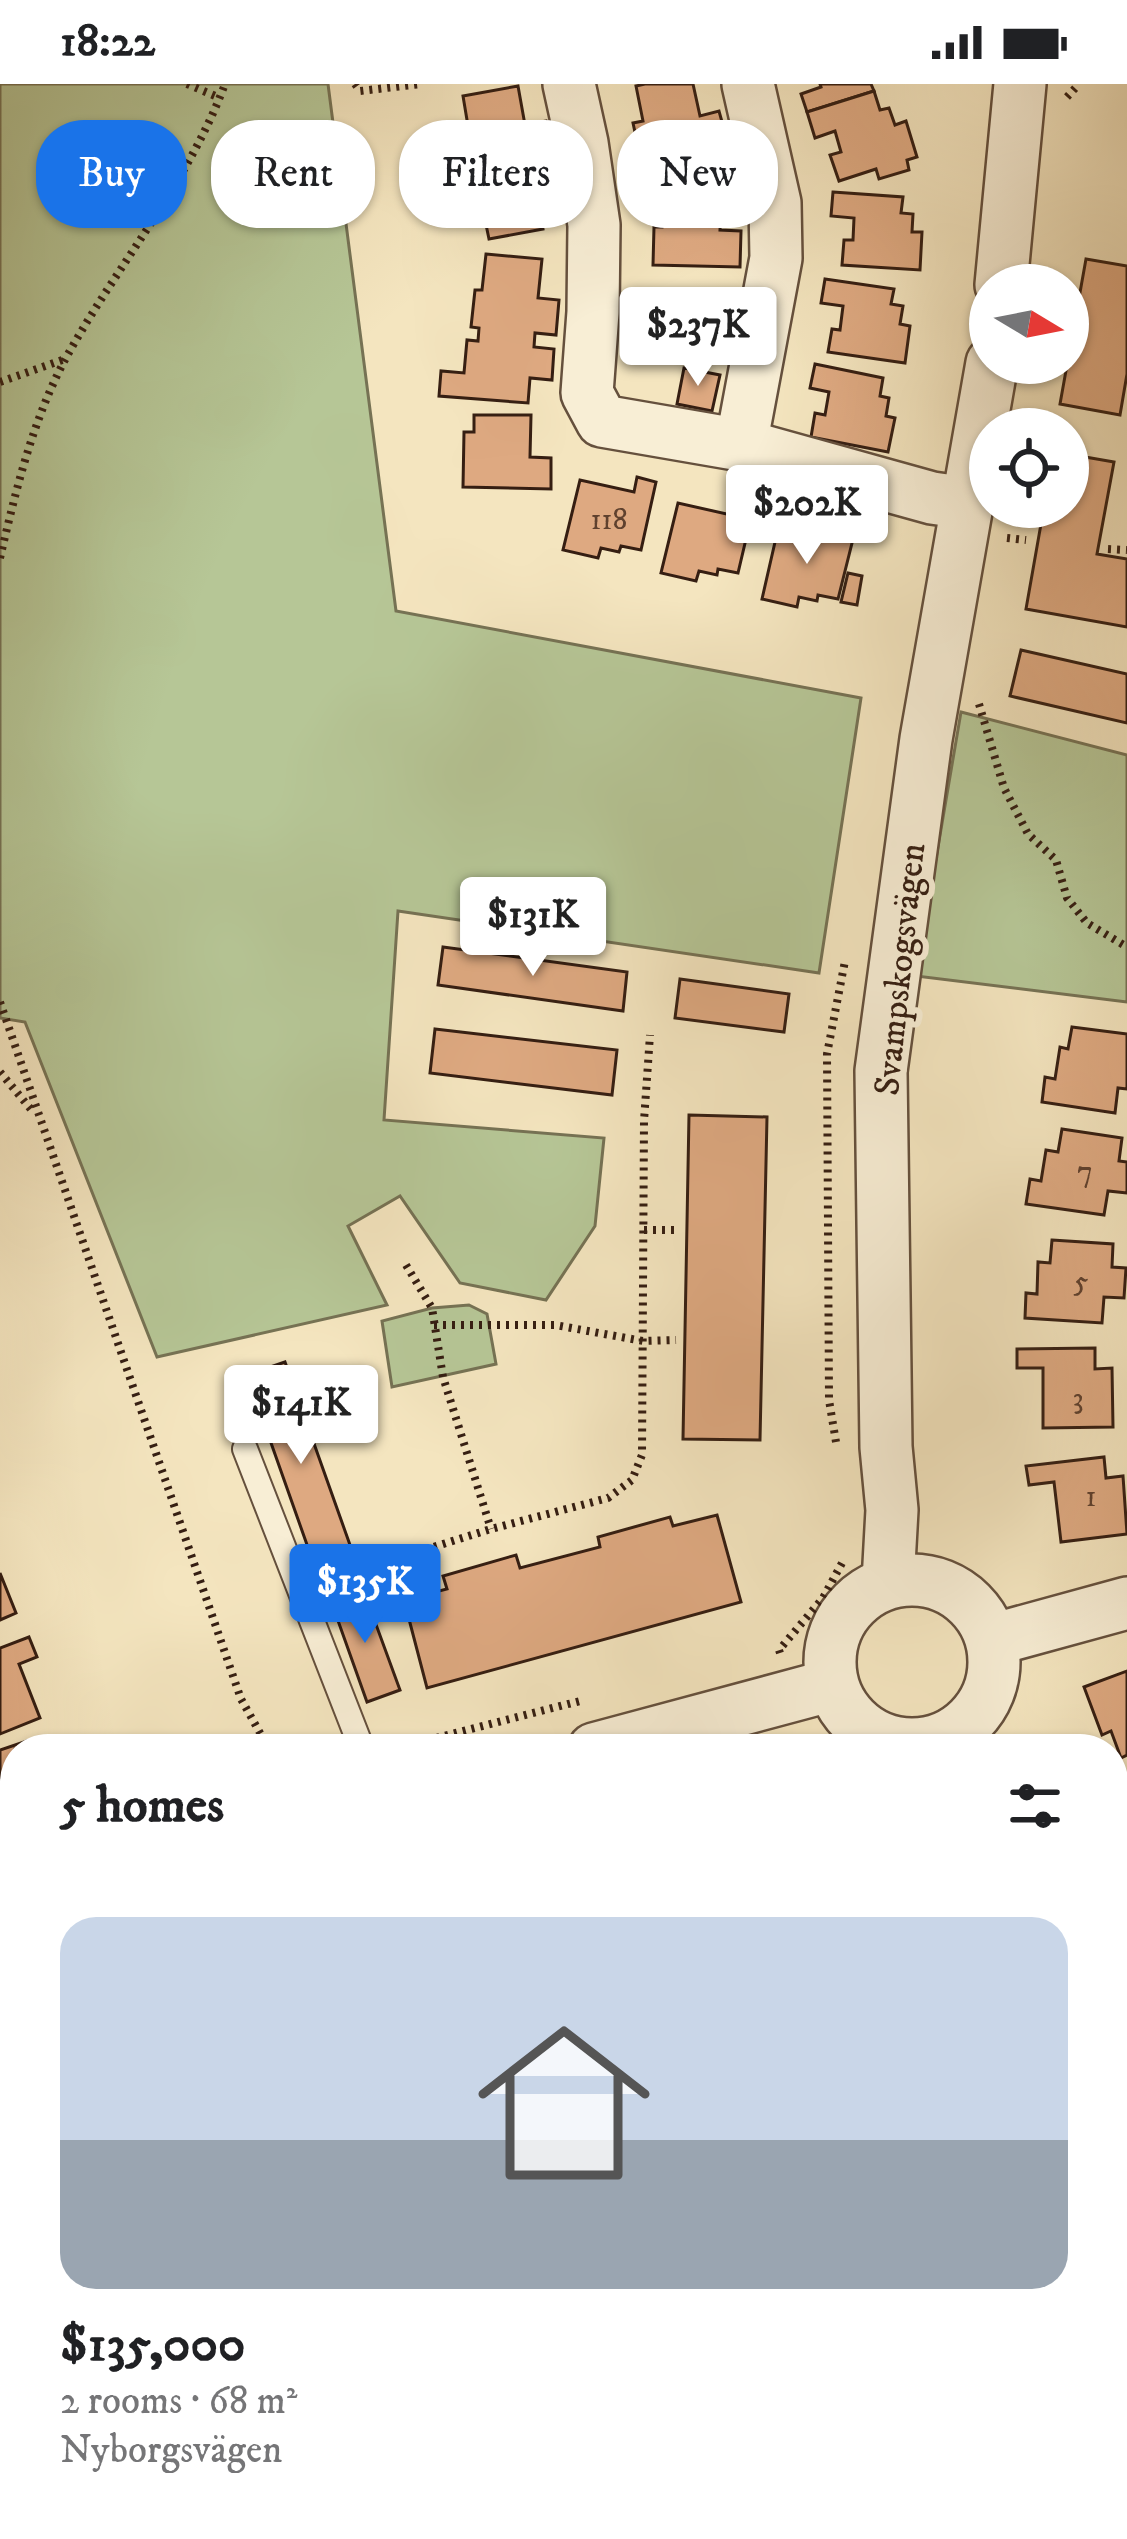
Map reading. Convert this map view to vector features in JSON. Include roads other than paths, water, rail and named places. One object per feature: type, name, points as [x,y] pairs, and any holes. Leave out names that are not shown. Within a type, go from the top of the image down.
[{"type":"street","points":[[569,84],[594,225],[587,393],[602,421],[741,445],[932,498],[967,503]]},
{"type":"street","points":[[741,445],[776,258],[776,203],[748,84]]},
{"type":"street","points":[[1003,264],[1020,84]]},
{"type":"street","name":"Svampskogsvägen","points":[[888,1582],[892,1510],[886,1423],[881,1071],[926,739],[988,384]]},
{"type":"street","points":[[874,1734],[844,1711],[832,1685],[830,1650],[839,1623],[863,1595],[888,1582],[926,1580],[952,1590],[980,1614],[992,1640],[992,1684],[979,1710],[951,1734]]},
{"type":"street","points":[[992,1640],[1127,1604]]},
{"type":"street","points":[[650,1734],[832,1685]]},
{"type":"lane","points":[[244,1449],[356,1734]]}]
